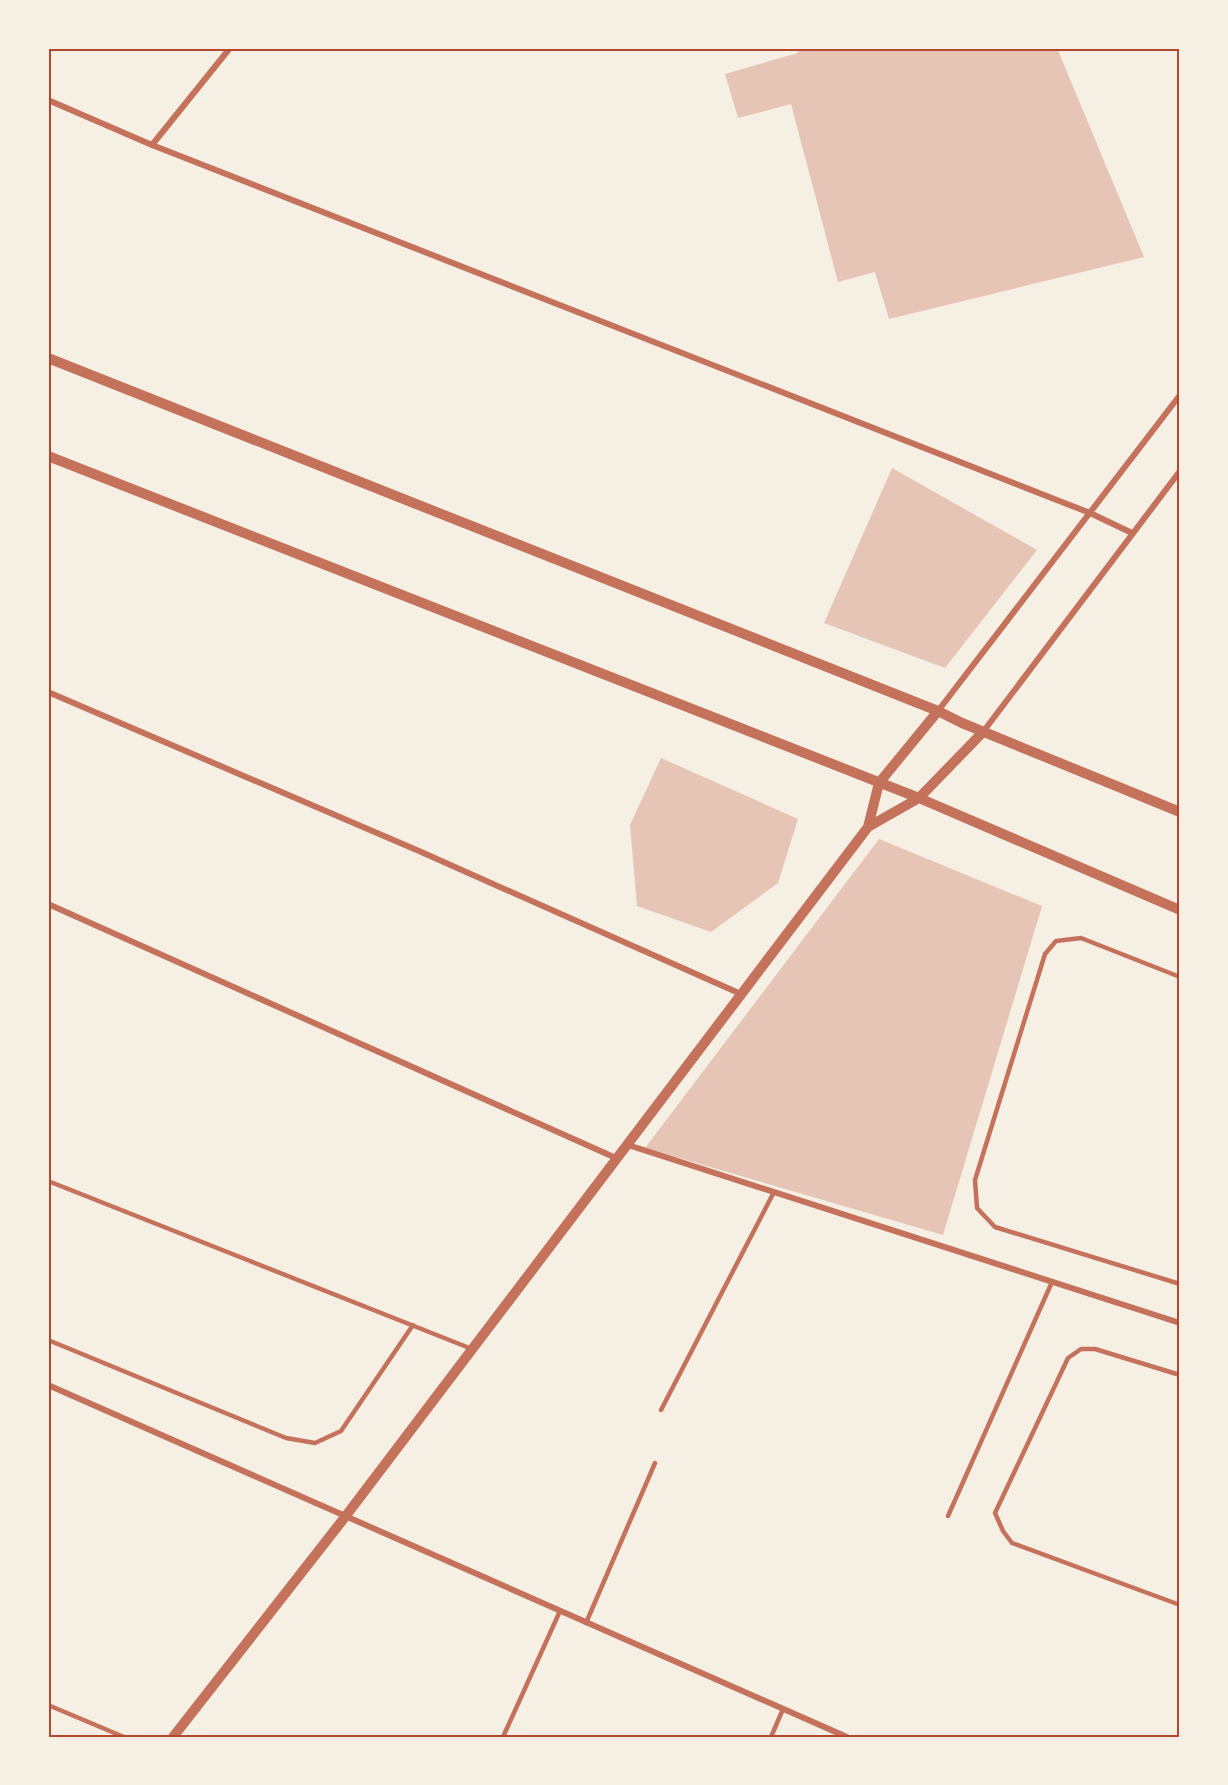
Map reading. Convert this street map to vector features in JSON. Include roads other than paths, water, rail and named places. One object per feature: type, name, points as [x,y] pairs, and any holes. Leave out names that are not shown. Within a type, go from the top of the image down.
[{"type":"street","points":[[152,145],[230,48]]},
{"type":"street","points":[[48,100],[152,145],[1090,513],[1132,533]]},
{"type":"street","points":[[48,358],[938,711],[983,732],[1180,812]]},
{"type":"street","points":[[868,827],[879,783],[938,711],[1180,395]]},
{"type":"street","points":[[48,456],[919,798],[1180,910]]},
{"type":"street","points":[[173,1737],[345,1517],[868,827],[919,798],[983,732],[1180,471]]},
{"type":"street","points":[[48,692],[420,851],[741,994]]},
{"type":"street","points":[[48,904],[616,1158]]},
{"type":"street","points":[[628,1145],[1180,1323]]},
{"type":"street","points":[[48,1385],[847,1737]]},
{"type":"lane","points":[[1180,977],[1081,938],[1056,941],[1045,954],[975,1180],[977,1208],[995,1227],[1180,1284]]},
{"type":"lane","points":[[48,1181],[473,1349]]},
{"type":"lane","points":[[661,1410],[774,1192]]},
{"type":"lane","points":[[948,1516],[1052,1282]]},
{"type":"lane","points":[[48,1340],[286,1438],[315,1443],[341,1431],[413,1325]]},
{"type":"lane","points":[[1180,1376],[1095,1349],[1081,1349],[1068,1358],[995,1513],[1003,1531],[1012,1543],[1180,1605]]},
{"type":"lane","points":[[586,1623],[655,1463]]},
{"type":"lane","points":[[503,1737],[560,1611]]},
{"type":"lane","points":[[48,1705],[124,1737]]},
{"type":"lane","points":[[771,1737],[783,1709]]}]
